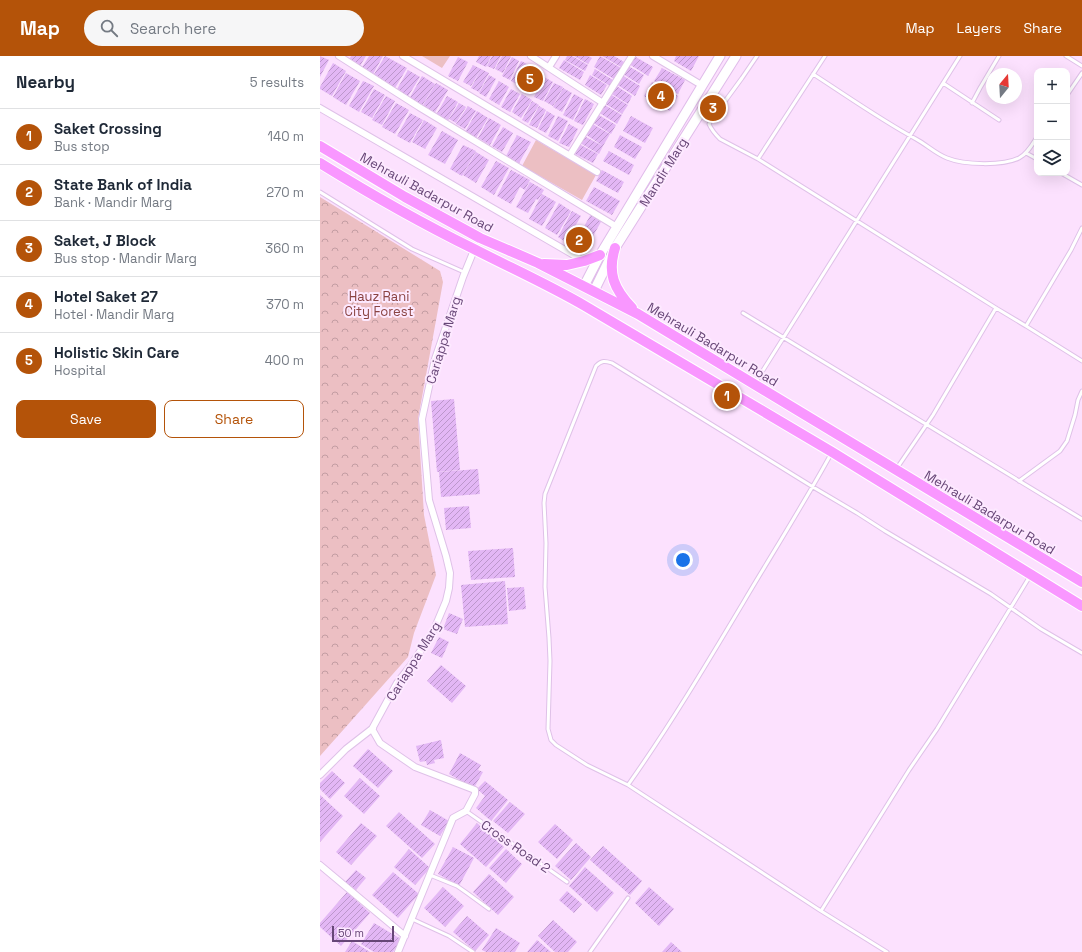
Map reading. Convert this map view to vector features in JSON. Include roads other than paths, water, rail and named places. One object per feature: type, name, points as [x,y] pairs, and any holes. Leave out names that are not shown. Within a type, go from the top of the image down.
[{"type":"main road","name":"Mandir Marg","points":[[584,286],[600,255],[720,56]]},
{"type":"main road","name":"Mandir Marg","points":[[594,291],[615,248],[736,56]]},
{"type":"main road","name":"Mehrauli Badarpur Road","points":[[320,146],[405,197],[480,238],[538,263],[638,314],[1082,582]]},
{"type":"main road","name":"Mehrauli Badarpur Road","points":[[320,163],[350,182],[474,250],[556,289],[767,413]]},
{"type":"main road","points":[[615,248],[611,263],[614,284],[622,297],[638,314]]},
{"type":"main road","points":[[538,263],[567,265],[600,255]]},
{"type":"main road","points":[[776,398],[767,413],[1082,606]]},
{"type":"street","points":[[339,56],[419,107],[617,227]]},
{"type":"street","points":[[403,56],[597,172]]},
{"type":"street","points":[[531,56],[603,103]]},
{"type":"street","points":[[549,67],[556,56]]},
{"type":"street","points":[[570,155],[632,56]]},
{"type":"street","points":[[653,56],[703,86]]},
{"type":"street","points":[[320,108],[584,261]]},
{"type":"street","name":"Cariappa Marg","points":[[373,728],[397,683],[411,666],[433,632],[446,602],[449,588],[450,573],[429,500],[422,419],[435,359],[464,272],[474,250]]},
{"type":"street","points":[[320,776],[346,749],[373,728],[372,729],[380,743],[415,767],[475,790],[475,794],[466,810],[453,818],[398,952]]},
{"type":"street","points":[[320,865],[405,936]]},
{"type":"lane","points":[[756,56],[709,124],[712,131],[720,139],[758,159],[1082,361]]},
{"type":"lane","points":[[758,159],[825,56]]},
{"type":"lane","points":[[754,384],[960,56]]},
{"type":"lane","points":[[972,103],[999,56]]},
{"type":"lane","points":[[1066,56],[1082,66]]},
{"type":"lane","points":[[1070,90],[1082,73]]},
{"type":"lane","points":[[813,74],[909,136],[947,158],[964,163],[978,164],[1009,161],[1019,158],[1026,153],[1035,140]]},
{"type":"lane","points":[[943,83],[999,120]]},
{"type":"lane","points":[[1026,153],[1034,157]]},
{"type":"lane","points":[[1066,176],[1082,185]]},
{"type":"lane","points":[[320,192],[412,249],[464,272]]},
{"type":"lane","points":[[1026,326],[1071,250],[1082,228]]},
{"type":"lane","points":[[896,470],[927,424],[996,308]]},
{"type":"lane","points":[[743,314],[1082,519]]},
{"type":"lane","points":[[887,952],[821,911],[628,785],[587,765],[556,745],[552,740],[548,729],[550,661],[545,587],[545,494],[596,366],[600,362],[605,361],[612,363],[885,531],[946,566],[1082,653]]},
{"type":"lane","points":[[1019,481],[1060,451],[1067,441],[1078,400],[1082,391]]},
{"type":"lane","points":[[628,785],[705,666],[813,487],[832,452]]},
{"type":"lane","points":[[821,911],[909,770],[941,723],[1010,607],[1031,575]]},
{"type":"lane","name":"Cross Road 2","points":[[466,810],[567,882]]},
{"type":"lane","points":[[430,875],[456,886],[489,909]]},
{"type":"lane","points":[[590,952],[628,898]]},
{"type":"lane","points":[[412,919],[449,936],[473,952]]},
{"type":"place","name":"Holistic Skin Care","points":[[530,79]]},
{"type":"place","name":"Hotel Saket 27","points":[[661,96]]},
{"type":"place","name":"Saket, J Block","points":[[713,108]]},
{"type":"place","name":"State Bank of India","points":[[579,240]]},
{"type":"place","name":"Saket Crossing","points":[[727,396]]},
{"type":"park label","name":"Hauz Rani City Forest","points":[[379,304]]}]
